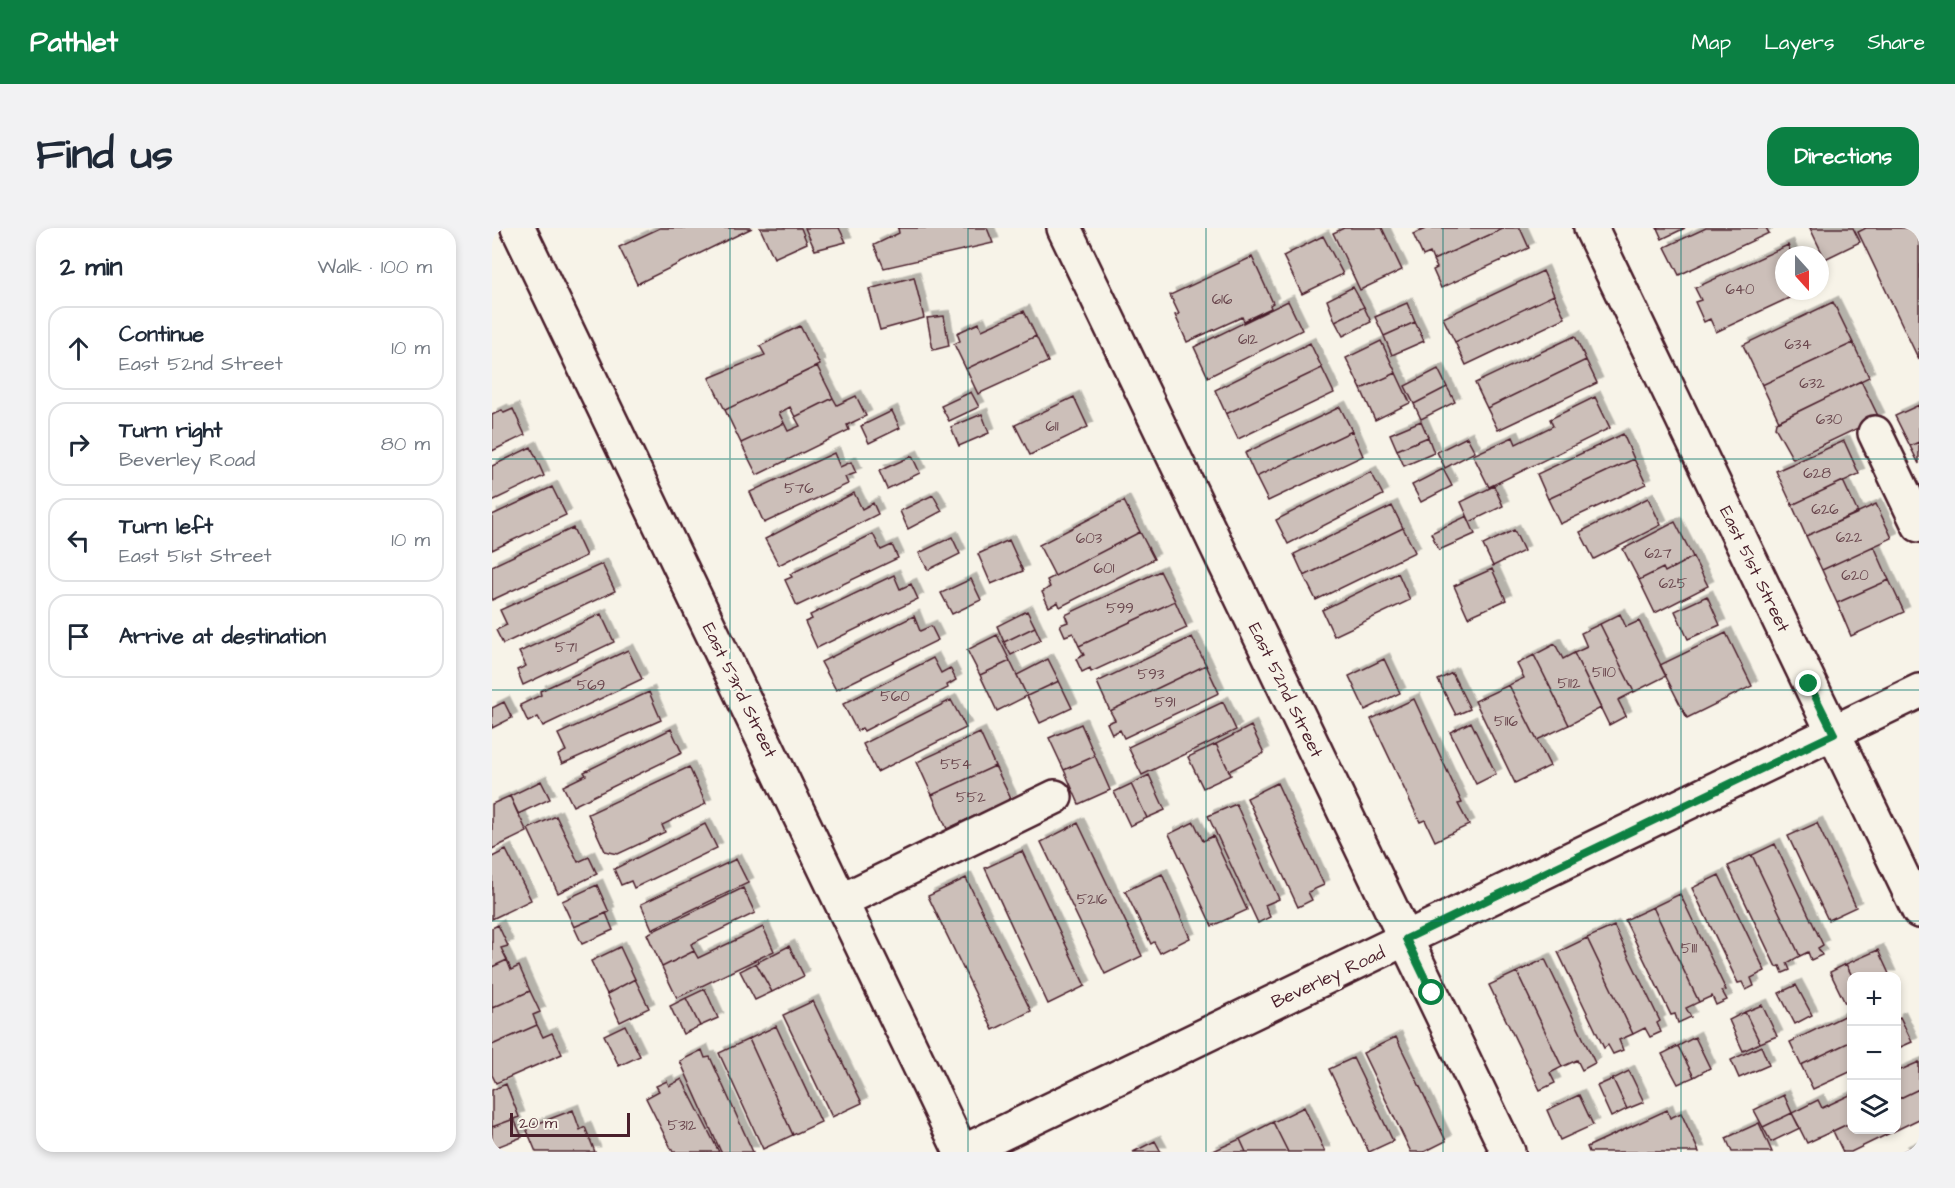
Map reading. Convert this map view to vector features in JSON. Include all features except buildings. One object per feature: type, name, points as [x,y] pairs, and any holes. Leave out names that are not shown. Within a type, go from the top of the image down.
[{"type":"street","name":"East 53rd Street","points":[[518,228],[962,1152]]},
{"type":"street","name":"East 52nd Street","points":[[1064,228],[1508,1152]]},
{"type":"street","name":"East 51st Street","points":[[1591,228],[1919,911]]},
{"type":"street","points":[[1875,433],[1919,525]]},
{"type":"street","name":"Beverley Road","points":[[962,1152],[1919,692]]},
{"type":"street","points":[[841,901],[1055,797]]},
{"type":"route","points":[[1432,993],[1406,939],[1834,734],[1809,684]]}]
